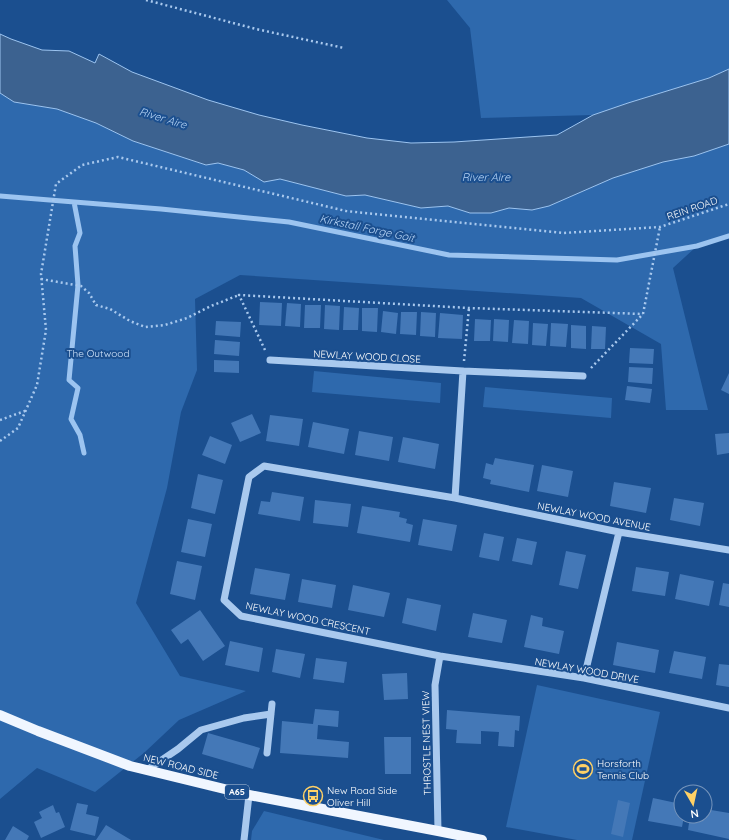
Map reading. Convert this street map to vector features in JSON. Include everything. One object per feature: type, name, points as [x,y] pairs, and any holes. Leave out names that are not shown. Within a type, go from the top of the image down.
[{"type":"main road","name":"NEW ROAD SIDE","points":[[0,715],[130,766],[249,795],[438,830],[482,840]]},
{"type":"street","name":"NEWLAY WOOD CLOSE","points":[[270,360],[583,376]]},
{"type":"street","points":[[455,498],[463,371]]},
{"type":"street","name":"NEWLAY WOOD CRESCENT","points":[[440,656],[241,616],[224,600],[249,477],[264,466],[455,498]]},
{"type":"street","name":"NEWLAY WOOD AVENUE","points":[[455,498],[619,532],[729,550]]},
{"type":"street","points":[[584,678],[619,532]]},
{"type":"street","name":"NEWLAY WOOD DRIVE","points":[[440,656],[584,678],[729,708]]},
{"type":"street","name":"THROSTLE NEST VIEW","points":[[438,830],[435,685],[440,656]]},
{"type":"street","points":[[267,753],[272,704]]},
{"type":"street","points":[[147,770],[178,749],[202,730],[244,718],[272,714]]},
{"type":"street","points":[[244,840],[249,795]]},
{"type":"path","points":[[146,0],[256,29],[344,48]]},
{"type":"path","name":"REIN ROAD","points":[[41,279],[50,211],[56,184],[82,164],[118,156],[346,212],[563,233],[660,227],[729,204]]},
{"type":"path","points":[[583,376],[643,314],[660,227]]},
{"type":"path","points":[[0,441],[18,428],[37,386],[46,330],[41,279],[82,286],[89,292],[96,305],[110,309],[130,321],[145,327],[165,326],[239,295],[469,308],[643,314]]},
{"type":"path","points":[[239,295],[270,360]]},
{"type":"path","points":[[463,371],[469,308]]},
{"type":"path","points":[[0,420],[26,410]]},
{"type":"path","points":[[610,773],[624,777]]},
{"type":"green space","points":[[447,0],[729,0],[729,69],[709,78],[593,115],[481,118],[470,28]]},
{"type":"green space","name":"The Outwood","points":[[0,93],[14,102],[57,109],[96,123],[133,141],[205,165],[218,163],[244,170],[264,181],[280,179],[346,196],[365,195],[421,208],[448,206],[470,213],[491,213],[509,208],[532,210],[549,206],[613,178],[663,162],[694,156],[729,144],[729,236],[697,246],[673,268],[708,410],[666,410],[661,344],[581,298],[240,275],[195,299],[197,370],[181,412],[167,488],[136,603],[180,676],[246,691],[179,720],[145,752],[95,792],[37,768],[0,799]]},
{"type":"green space","points":[[314,371],[441,383],[440,403],[312,392]]},
{"type":"green space","points":[[485,387],[612,398],[611,418],[483,407]]},
{"type":"green space","name":"Horsforth Tennis Club","points":[[537,685],[660,712],[632,840],[577,840],[506,827]]},
{"type":"green space","points":[[264,811],[384,840],[251,840],[252,831]]},
{"type":"water","name":"River Aire","points":[[0,34],[42,50],[69,51],[95,63],[99,54],[132,72],[208,100],[259,115],[367,138],[411,143],[454,142],[557,135],[593,115],[709,78],[729,69],[729,144],[694,156],[663,162],[613,178],[549,206],[532,210],[509,208],[491,213],[470,213],[448,206],[421,208],[365,195],[346,196],[280,179],[264,182],[244,170],[218,163],[206,165],[133,141],[96,123],[57,109],[14,102],[0,93]]},
{"type":"building","points":[[260,302],[282,303],[281,326],[259,325]]},
{"type":"building","points":[[287,303],[301,304],[300,327],[285,326]]},
{"type":"building","points":[[305,305],[321,305],[320,328],[304,328]]},
{"type":"building","points":[[325,305],[340,306],[339,330],[324,329]]},
{"type":"building","points":[[344,307],[359,308],[358,330],[343,330]]},
{"type":"building","points":[[362,308],[378,308],[377,332],[362,331]]},
{"type":"building","points":[[383,311],[398,313],[396,334],[381,332]]},
{"type":"building","points":[[401,312],[417,312],[416,335],[400,334]]},
{"type":"building","points":[[421,312],[436,313],[435,337],[420,336]]},
{"type":"building","points":[[440,313],[463,315],[462,339],[438,338]]},
{"type":"building","points":[[475,319],[491,320],[490,341],[474,341]]},
{"type":"building","points":[[494,319],[509,320],[508,342],[493,341]]},
{"type":"building","points":[[514,320],[529,321],[528,344],[512,343]]},
{"type":"building","points":[[216,321],[241,322],[240,337],[215,335]]},
{"type":"building","points":[[533,323],[548,324],[546,346],[532,345]]},
{"type":"building","points":[[551,323],[568,324],[566,347],[550,346]]},
{"type":"building","points":[[571,325],[586,326],[586,349],[571,348]]},
{"type":"building","points":[[592,326],[606,327],[605,349],[591,349]]},
{"type":"building","points":[[215,340],[240,342],[239,356],[214,354]]},
{"type":"building","points":[[630,348],[654,349],[653,364],[629,363]]},
{"type":"building","points":[[214,360],[239,361],[239,373],[214,372]]},
{"type":"building","points":[[629,367],[653,368],[652,384],[628,382]]},
{"type":"building","points":[[729,373],[729,394],[721,390]]},
{"type":"building","points":[[627,386],[652,389],[650,403],[625,400]]},
{"type":"building","points":[[252,414],[261,433],[240,442],[231,423]]},
{"type":"building","points":[[270,415],[303,419],[299,446],[266,441]]},
{"type":"building","points":[[313,422],[349,429],[344,454],[308,447]]},
{"type":"building","points":[[359,431],[393,437],[389,461],[355,455]]},
{"type":"building","points":[[729,433],[729,453],[717,455],[715,434]]},
{"type":"building","points":[[210,436],[232,445],[225,464],[202,455]]},
{"type":"building","points":[[403,437],[439,444],[435,469],[398,462]]},
{"type":"building","points":[[495,458],[534,465],[529,492],[490,484],[491,480],[483,478],[486,463],[493,465]]},
{"type":"building","points":[[542,465],[573,471],[568,497],[537,491]]},
{"type":"building","points":[[198,474],[223,480],[215,514],[191,508]]},
{"type":"building","points":[[614,482],[651,488],[646,513],[610,506]]},
{"type":"building","points":[[272,492],[304,497],[300,521],[258,514],[261,501],[270,502]]},
{"type":"building","points":[[674,498],[704,503],[700,526],[670,520]]},
{"type":"building","points":[[315,500],[351,504],[348,527],[313,523]]},
{"type":"building","points":[[362,506],[400,512],[399,517],[407,519],[406,523],[413,525],[410,542],[357,533]]},
{"type":"building","points":[[188,519],[212,524],[205,557],[181,552]]},
{"type":"building","points":[[423,519],[457,525],[452,551],[418,545]]},
{"type":"building","points":[[484,533],[504,537],[499,561],[479,557]]},
{"type":"building","points":[[517,538],[537,542],[532,565],[512,561]]},
{"type":"building","points":[[566,551],[586,555],[578,589],[559,585]]},
{"type":"building","points":[[177,561],[202,566],[195,600],[170,594]]},
{"type":"building","points":[[636,567],[669,572],[665,596],[632,591]]},
{"type":"building","points":[[255,568],[290,574],[285,600],[250,594]]},
{"type":"building","points":[[680,574],[714,581],[709,606],[675,599]]},
{"type":"building","points":[[302,579],[336,585],[332,608],[298,602]]},
{"type":"building","points":[[723,583],[729,584],[729,607],[719,605]]},
{"type":"building","points":[[353,585],[390,593],[384,617],[348,610]]},
{"type":"building","points":[[407,598],[441,605],[436,631],[402,623]]},
{"type":"building","points":[[200,610],[225,646],[203,661],[188,639],[181,644],[171,630]]},
{"type":"building","points":[[473,613],[507,620],[502,643],[468,637]]},
{"type":"building","points":[[531,615],[543,618],[542,626],[564,631],[559,654],[524,647]]},
{"type":"building","points":[[230,641],[263,648],[259,672],[225,665]]},
{"type":"building","points":[[617,642],[659,650],[655,673],[613,665]]},
{"type":"building","points":[[276,649],[305,654],[300,678],[272,672]]},
{"type":"building","points":[[674,651],[706,657],[702,679],[669,673]]},
{"type":"building","points":[[316,658],[347,662],[344,683],[313,679]]},
{"type":"building","points":[[719,664],[729,665],[729,687],[716,685]]},
{"type":"building","points":[[407,673],[408,699],[384,700],[382,674]]},
{"type":"building","points":[[315,709],[339,711],[338,727],[318,725],[317,739],[349,742],[348,758],[280,753],[282,721],[313,724]]},
{"type":"building","points":[[447,710],[520,716],[519,731],[515,730],[514,747],[498,746],[499,732],[481,731],[481,744],[456,743],[457,730],[446,729]]},
{"type":"building","points":[[208,733],[260,748],[253,769],[202,754]]},
{"type":"building","points":[[384,737],[411,737],[411,774],[385,774]]},
{"type":"building","points":[[653,798],[673,802],[673,824],[683,824],[682,827],[648,821]]},
{"type":"building","points":[[618,800],[630,803],[623,837],[611,834]]},
{"type":"building","points":[[77,803],[88,805],[86,814],[99,817],[95,836],[70,830]]},
{"type":"building","points":[[53,805],[56,813],[59,812],[65,827],[41,838],[34,822],[42,818],[39,812]]},
{"type":"building","points":[[713,810],[729,813],[729,839],[688,830],[689,824],[713,824]]},
{"type":"building","points":[[106,825],[131,840],[96,840]]},
{"type":"building","points":[[13,826],[29,836],[27,840],[5,840]]},
{"type":"waterway","name":"Kirkstall Forge Goit","points":[[0,196],[161,209],[289,222],[449,255],[617,260],[697,246],[729,236]]},
{"type":"waterway","points":[[74,202],[80,233],[75,246],[78,285],[69,380],[78,388],[71,419],[80,435],[84,453]]},
{"type":"place","name":"Horsforth Tennis Club","points":[[583,769]]},
{"type":"place","name":"New Road Side Oliver Hill","points":[[313,796]]}]
